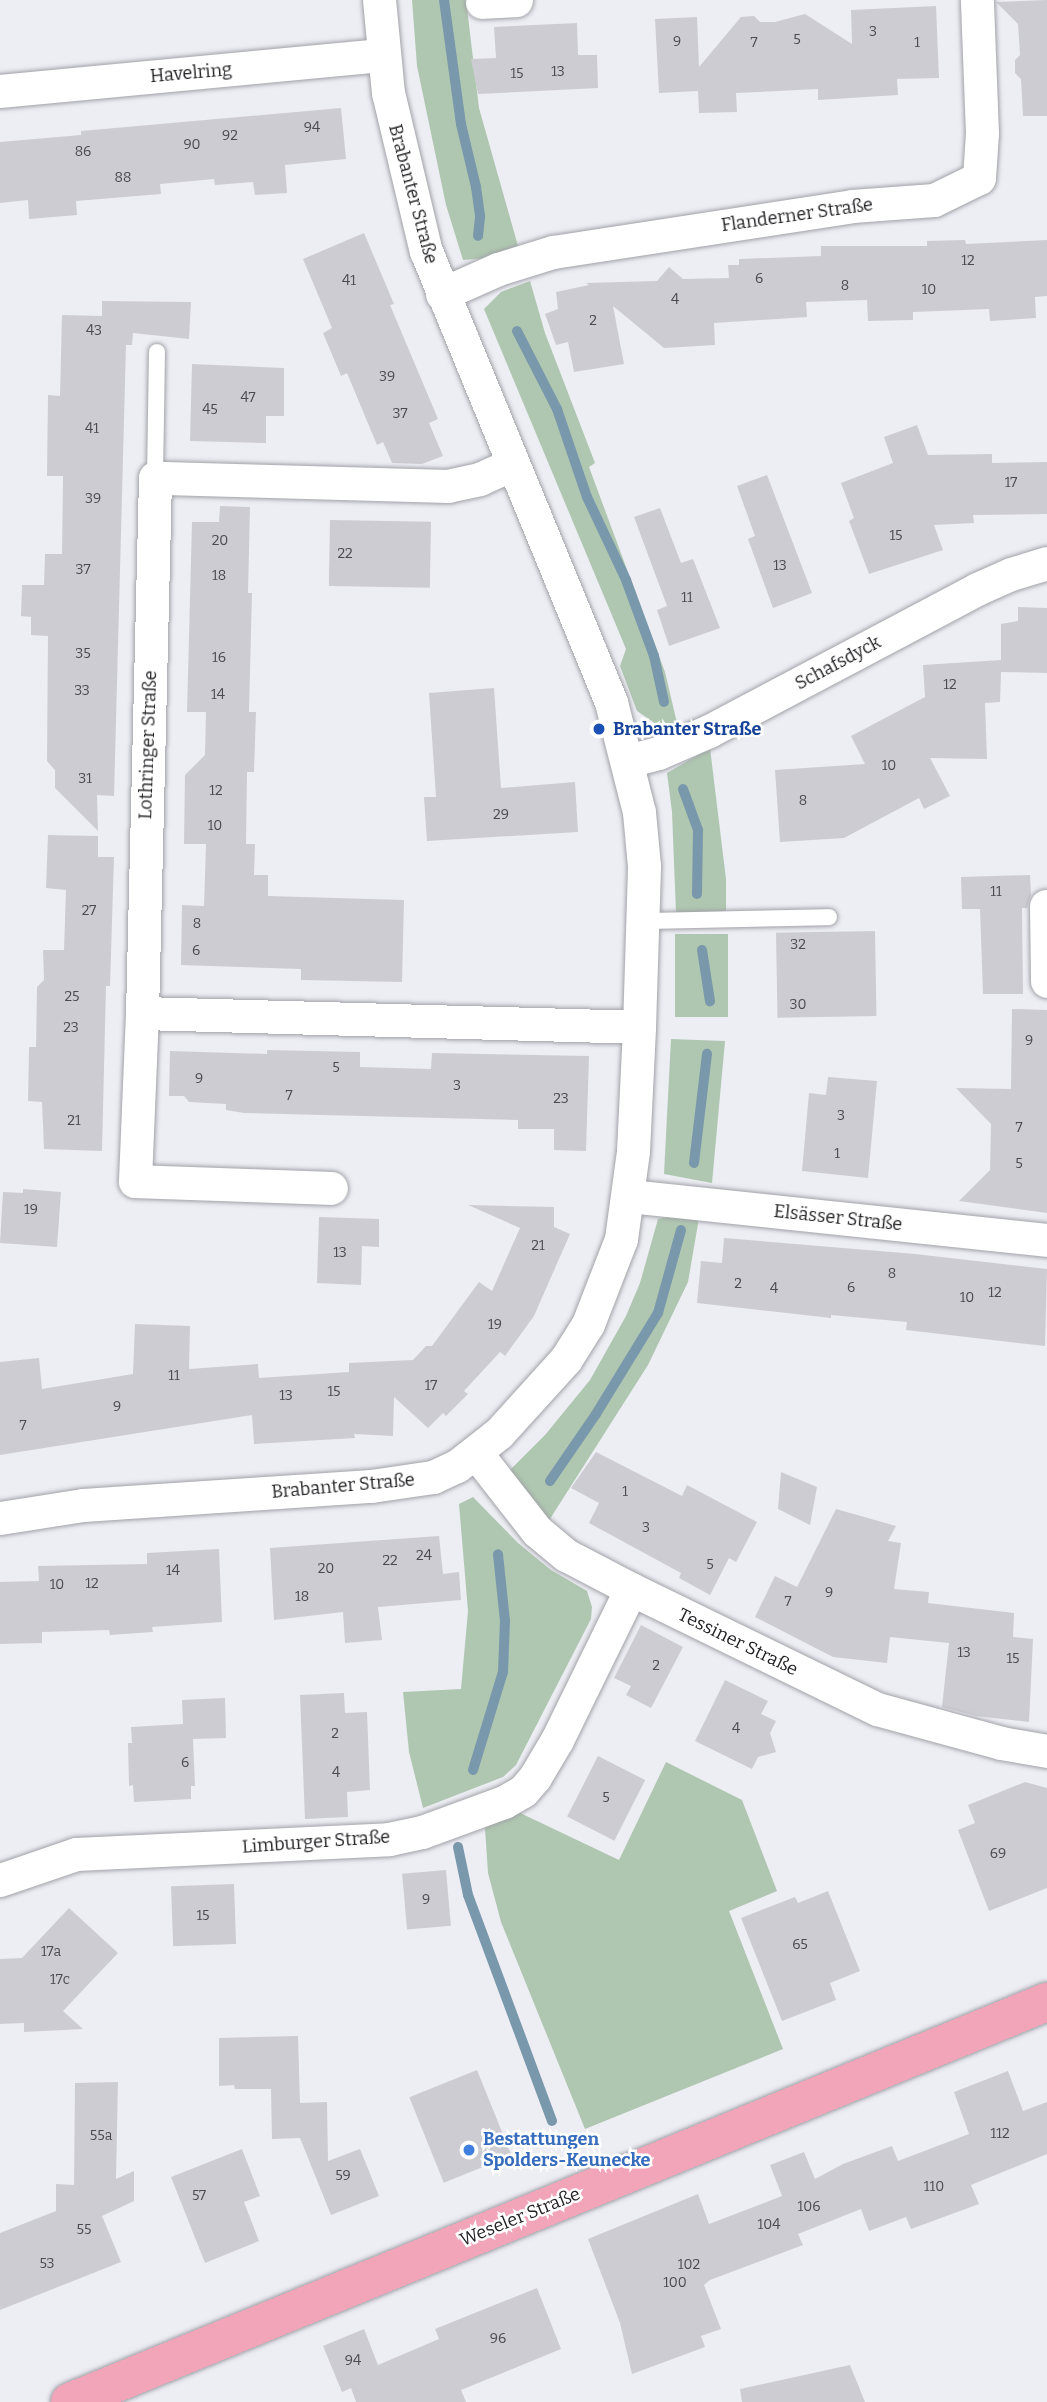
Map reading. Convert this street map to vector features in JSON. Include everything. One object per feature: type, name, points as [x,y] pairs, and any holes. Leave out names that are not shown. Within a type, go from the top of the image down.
[{"type":"main road","name":"Weseler Straße","points":[[70,2402],[1047,2002]]},
{"type":"street","name":"Brabanter Straße","points":[[0,1518],[132,1501],[406,1482],[433,1477],[476,1453],[499,1433],[566,1359],[588,1324],[621,1240],[629,1196],[644,921],[641,839],[628,761],[611,702],[442,294],[414,209],[383,55],[379,0]]},
{"type":"street","points":[[482,2],[516,0]]},
{"type":"street","name":"Flanderner Straße","points":[[442,294],[498,269],[553,252],[852,206],[934,200],[979,178],[982,133],[977,0]]},
{"type":"street","name":"Havelring","points":[[0,91],[383,55]]},
{"type":"street","points":[[155,478],[448,486],[480,479],[513,464]]},
{"type":"street","name":"Lothringer Straße","points":[[155,478],[142,1013],[135,1181],[331,1188]]},
{"type":"street","name":"Schafsdyck","points":[[628,761],[658,753],[709,731],[977,589],[1011,574],[1047,563]]},
{"type":"street","points":[[1046,906],[1047,981]]},
{"type":"street","points":[[142,1013],[639,1027]]},
{"type":"street","name":"Elsässer Straße","points":[[629,1196],[1047,1240]]},
{"type":"street","name":"Tessiner Straße","points":[[476,1453],[537,1531],[566,1555],[631,1589],[877,1709],[1001,1743],[1047,1751]]},
{"type":"street","name":"Limburger Straße","points":[[0,1880],[76,1854],[389,1839],[422,1832],[504,1802],[523,1791],[535,1777],[557,1740],[631,1589]]},
{"type":"lane","name":"Lothringer Straße","points":[[155,478],[157,352]]},
{"type":"lane","points":[[644,921],[829,917]]},
{"type":"green space","points":[[412,0],[466,0],[479,108],[518,246],[489,258],[463,260],[446,205],[417,66]]},
{"type":"green space","points":[[530,281],[545,333],[595,463],[589,467],[665,672],[677,723],[656,724],[637,711],[620,666],[626,649],[484,309],[501,292]]},
{"type":"green space","points":[[710,748],[726,879],[726,914],[676,913],[672,812],[667,773]]},
{"type":"green space","points":[[675,934],[728,934],[728,1017],[675,1017]]},
{"type":"green space","points":[[671,1039],[725,1041],[712,1183],[664,1174]]},
{"type":"green space","points":[[673,1216],[699,1218],[688,1282],[648,1365],[548,1522],[509,1471],[545,1435],[590,1380],[626,1316],[640,1283],[658,1219]]},
{"type":"green space","points":[[473,1497],[518,1543],[551,1570],[587,1591],[592,1607],[591,1619],[516,1765],[503,1777],[423,1808],[409,1752],[403,1692],[461,1689],[468,1611],[459,1504]]},
{"type":"green space","points":[[666,1762],[742,1800],[777,1891],[729,1911],[783,2049],[585,2129],[501,1922],[488,1873],[485,1828],[488,1823],[516,1811],[619,1860]]},
{"type":"building","points":[[1047,0],[1047,116],[1023,116],[1021,79],[1015,73],[1015,60],[1020,55],[1018,24],[996,2]]},
{"type":"building","points":[[936,6],[939,78],[897,79],[898,95],[818,100],[818,89],[736,93],[737,112],[699,113],[698,91],[659,93],[655,19],[697,17],[699,67],[741,17],[754,16],[760,22],[775,22],[805,14],[852,44],[851,10]]},
{"type":"building","points":[[577,23],[578,55],[597,55],[598,88],[478,94],[471,59],[496,58],[494,27]]},
{"type":"building","points":[[341,108],[346,159],[285,165],[287,193],[255,195],[253,182],[215,185],[214,179],[160,184],[161,194],[76,201],[77,215],[29,219],[28,200],[0,203],[0,142],[81,135],[81,131]]},
{"type":"building","points":[[364,233],[394,304],[390,305],[438,419],[429,423],[443,456],[422,464],[392,463],[383,442],[377,445],[347,373],[341,376],[323,333],[332,328],[303,259]]},
{"type":"building","points":[[965,240],[966,244],[1047,240],[1047,296],[1035,297],[1036,318],[990,321],[989,309],[913,312],[913,320],[868,321],[867,300],[806,302],[807,317],[714,323],[715,345],[664,348],[613,306],[624,364],[574,372],[568,342],[556,345],[545,314],[558,309],[556,292],[589,285],[586,283],[657,281],[669,267],[683,279],[729,278],[728,265],[739,265],[739,259],[821,256],[821,246],[927,246],[927,241]]},
{"type":"building","points":[[102,301],[191,302],[189,339],[133,333],[132,345],[126,345],[114,796],[97,795],[98,831],[55,788],[55,770],[47,761],[48,636],[31,635],[31,617],[21,616],[22,585],[44,585],[45,554],[62,554],[63,476],[47,476],[48,395],[60,396],[62,315],[102,316]]},
{"type":"building","points":[[192,364],[284,368],[284,416],[266,416],[266,443],[190,441]]},
{"type":"building","points":[[917,425],[928,455],[992,454],[992,463],[1047,462],[1047,514],[973,515],[974,523],[934,525],[943,550],[869,574],[849,521],[854,518],[841,483],[893,463],[884,437]]},
{"type":"building","points":[[767,475],[812,593],[773,608],[748,539],[755,536],[737,486]]},
{"type":"building","points":[[220,506],[250,507],[248,593],[252,593],[249,712],[256,712],[254,772],[247,772],[246,844],[255,844],[254,875],[268,875],[268,896],[404,900],[402,982],[301,980],[301,969],[181,965],[182,905],[204,906],[206,844],[184,844],[185,775],[205,755],[206,712],[187,712],[192,522],[219,522]]},
{"type":"building","points":[[660,508],[681,563],[693,559],[720,628],[669,646],[657,610],[667,606],[634,517]]},
{"type":"building","points":[[330,520],[431,522],[430,588],[329,586]]},
{"type":"building","points":[[1018,607],[1047,608],[1047,673],[1001,672],[1000,702],[985,703],[987,759],[930,758],[950,796],[924,809],[919,798],[844,838],[780,842],[775,770],[865,764],[851,736],[925,697],[923,665],[1001,660],[1001,624],[1018,621]]},
{"type":"building","points":[[494,688],[501,788],[575,782],[578,832],[427,841],[424,797],[436,797],[429,693]]},
{"type":"building","points":[[48,835],[98,836],[98,857],[114,857],[110,986],[106,986],[102,1151],[44,1149],[42,1102],[28,1101],[29,1047],[36,1047],[37,987],[44,980],[43,950],[64,950],[66,890],[46,888]]},
{"type":"building","points":[[1030,875],[1031,895],[1027,908],[1022,908],[1023,994],[983,994],[980,909],[962,909],[961,877]]},
{"type":"building","points":[[875,931],[876,1016],[777,1018],[776,933]]},
{"type":"building","points":[[1012,1009],[1047,1010],[1047,1213],[959,1201],[990,1170],[991,1124],[956,1088],[1011,1089]]},
{"type":"building","points":[[267,1050],[360,1052],[360,1067],[431,1069],[432,1053],[589,1056],[586,1151],[554,1150],[554,1129],[518,1129],[518,1120],[244,1113],[226,1110],[226,1104],[189,1102],[184,1096],[169,1096],[170,1051],[267,1054]]},
{"type":"building","points":[[828,1077],[877,1081],[868,1178],[802,1171],[809,1093],[826,1095]]},
{"type":"building","points":[[23,1189],[61,1192],[57,1247],[0,1243],[3,1192],[23,1193]]},
{"type":"building","points":[[468,1205],[554,1207],[554,1227],[570,1234],[534,1316],[505,1356],[500,1352],[464,1391],[468,1394],[446,1416],[443,1413],[428,1428],[394,1397],[393,1436],[354,1434],[355,1438],[254,1444],[252,1415],[0,1455],[0,1362],[39,1358],[42,1389],[133,1374],[135,1324],[190,1326],[189,1369],[258,1364],[259,1378],[349,1372],[349,1363],[413,1360],[426,1346],[432,1346],[479,1282],[492,1291],[520,1228]]},
{"type":"building","points":[[319,1217],[379,1219],[379,1247],[362,1246],[361,1285],[317,1283]]},
{"type":"building","points":[[724,1238],[915,1254],[1047,1269],[1045,1346],[906,1330],[907,1322],[831,1315],[831,1318],[697,1303],[701,1261],[722,1263]]},
{"type":"building","points":[[596,1452],[682,1496],[687,1485],[757,1522],[736,1562],[729,1558],[710,1595],[679,1578],[681,1573],[589,1523],[599,1503],[571,1488]]},
{"type":"building","points":[[781,1472],[817,1487],[810,1525],[778,1509]]},
{"type":"building","points":[[836,1509],[896,1526],[888,1541],[901,1543],[894,1589],[929,1592],[928,1603],[1014,1613],[1013,1637],[1033,1639],[1029,1722],[976,1716],[942,1707],[949,1643],[890,1637],[887,1663],[833,1657],[755,1617],[775,1576],[797,1587]]},
{"type":"building","points":[[439,1536],[443,1574],[459,1572],[461,1600],[378,1607],[382,1640],[345,1643],[343,1612],[274,1620],[270,1548]]},
{"type":"building","points":[[219,1549],[222,1622],[152,1627],[153,1632],[110,1635],[109,1630],[42,1632],[42,1643],[0,1644],[0,1582],[39,1581],[38,1566],[147,1564],[147,1553]]},
{"type":"building","points":[[641,1625],[683,1647],[651,1708],[626,1695],[631,1686],[614,1678]]},
{"type":"building","points":[[725,1680],[768,1701],[761,1714],[776,1721],[770,1733],[776,1752],[758,1757],[752,1769],[695,1741]]},
{"type":"building","points":[[344,1693],[345,1713],[367,1712],[370,1790],[347,1792],[348,1817],[305,1819],[300,1695]]},
{"type":"building","points":[[225,1698],[226,1738],[193,1739],[195,1786],[191,1786],[191,1799],[134,1802],[133,1785],[129,1786],[128,1743],[132,1743],[131,1727],[183,1724],[182,1700]]},
{"type":"building","points":[[598,1756],[645,1780],[614,1841],[567,1817]]},
{"type":"building","points":[[1025,1782],[1047,1788],[1047,1888],[989,1911],[958,1830],[975,1823],[968,1805]]},
{"type":"building","points":[[446,1870],[451,1926],[407,1930],[402,1874]]},
{"type":"building","points":[[234,1884],[236,1944],[173,1946],[171,1886]]},
{"type":"building","points":[[828,1891],[860,1971],[830,1983],[836,2000],[782,2021],[741,1918],[795,1897],[798,1903]]},
{"type":"building","points":[[69,1908],[118,1953],[63,2011],[83,2029],[24,2032],[24,2023],[0,2024],[0,1959],[22,1958]]},
{"type":"building","points":[[298,2036],[300,2103],[327,2102],[328,2161],[360,2149],[379,2196],[331,2215],[300,2138],[272,2139],[271,2089],[219,2086],[219,2038]]},
{"type":"building","points":[[477,2070],[511,2155],[444,2183],[409,2097]]},
{"type":"building","points":[[1008,2071],[1023,2111],[1047,2102],[1047,2154],[971,2185],[979,2204],[911,2229],[906,2217],[869,2231],[861,2209],[798,2234],[803,2245],[710,2280],[704,2285],[721,2329],[701,2336],[705,2347],[632,2374],[620,2323],[588,2239],[698,2194],[709,2224],[782,2196],[770,2165],[804,2152],[815,2179],[843,2164],[892,2146],[898,2161],[969,2134],[954,2092]]},
{"type":"building","points":[[118,2082],[116,2179],[134,2171],[134,2201],[102,2216],[121,2262],[0,2310],[0,2233],[56,2211],[56,2184],[74,2185],[75,2083]]},
{"type":"building","points":[[242,2149],[260,2196],[244,2202],[259,2241],[205,2263],[171,2177]]},
{"type":"building","points":[[537,2288],[561,2349],[461,2390],[466,2402],[356,2402],[351,2388],[342,2392],[323,2346],[364,2329],[378,2365],[439,2339],[435,2329]]},
{"type":"building","points":[[850,2365],[865,2402],[742,2402],[740,2389]]},
{"type":"waterway","points":[[444,0],[461,124],[476,187],[480,217],[478,236]]},
{"type":"waterway","points":[[517,331],[557,409],[587,497],[626,580],[654,656],[664,702]]},
{"type":"waterway","points":[[683,789],[698,830],[697,894]]},
{"type":"waterway","points":[[702,950],[710,1001]]},
{"type":"waterway","points":[[694,1163],[707,1054]]},
{"type":"waterway","points":[[550,1481],[596,1414],[658,1313],[681,1230]]},
{"type":"waterway","points":[[473,1770],[503,1672],[505,1621],[498,1554]]},
{"type":"waterway","points":[[458,1847],[468,1895],[552,2121]]},
{"type":"place","name":"Brabanter Straße","points":[[599,729]]},
{"type":"place","name":"Bestattungen Spolders-Keunecke","points":[[469,2150]]}]
